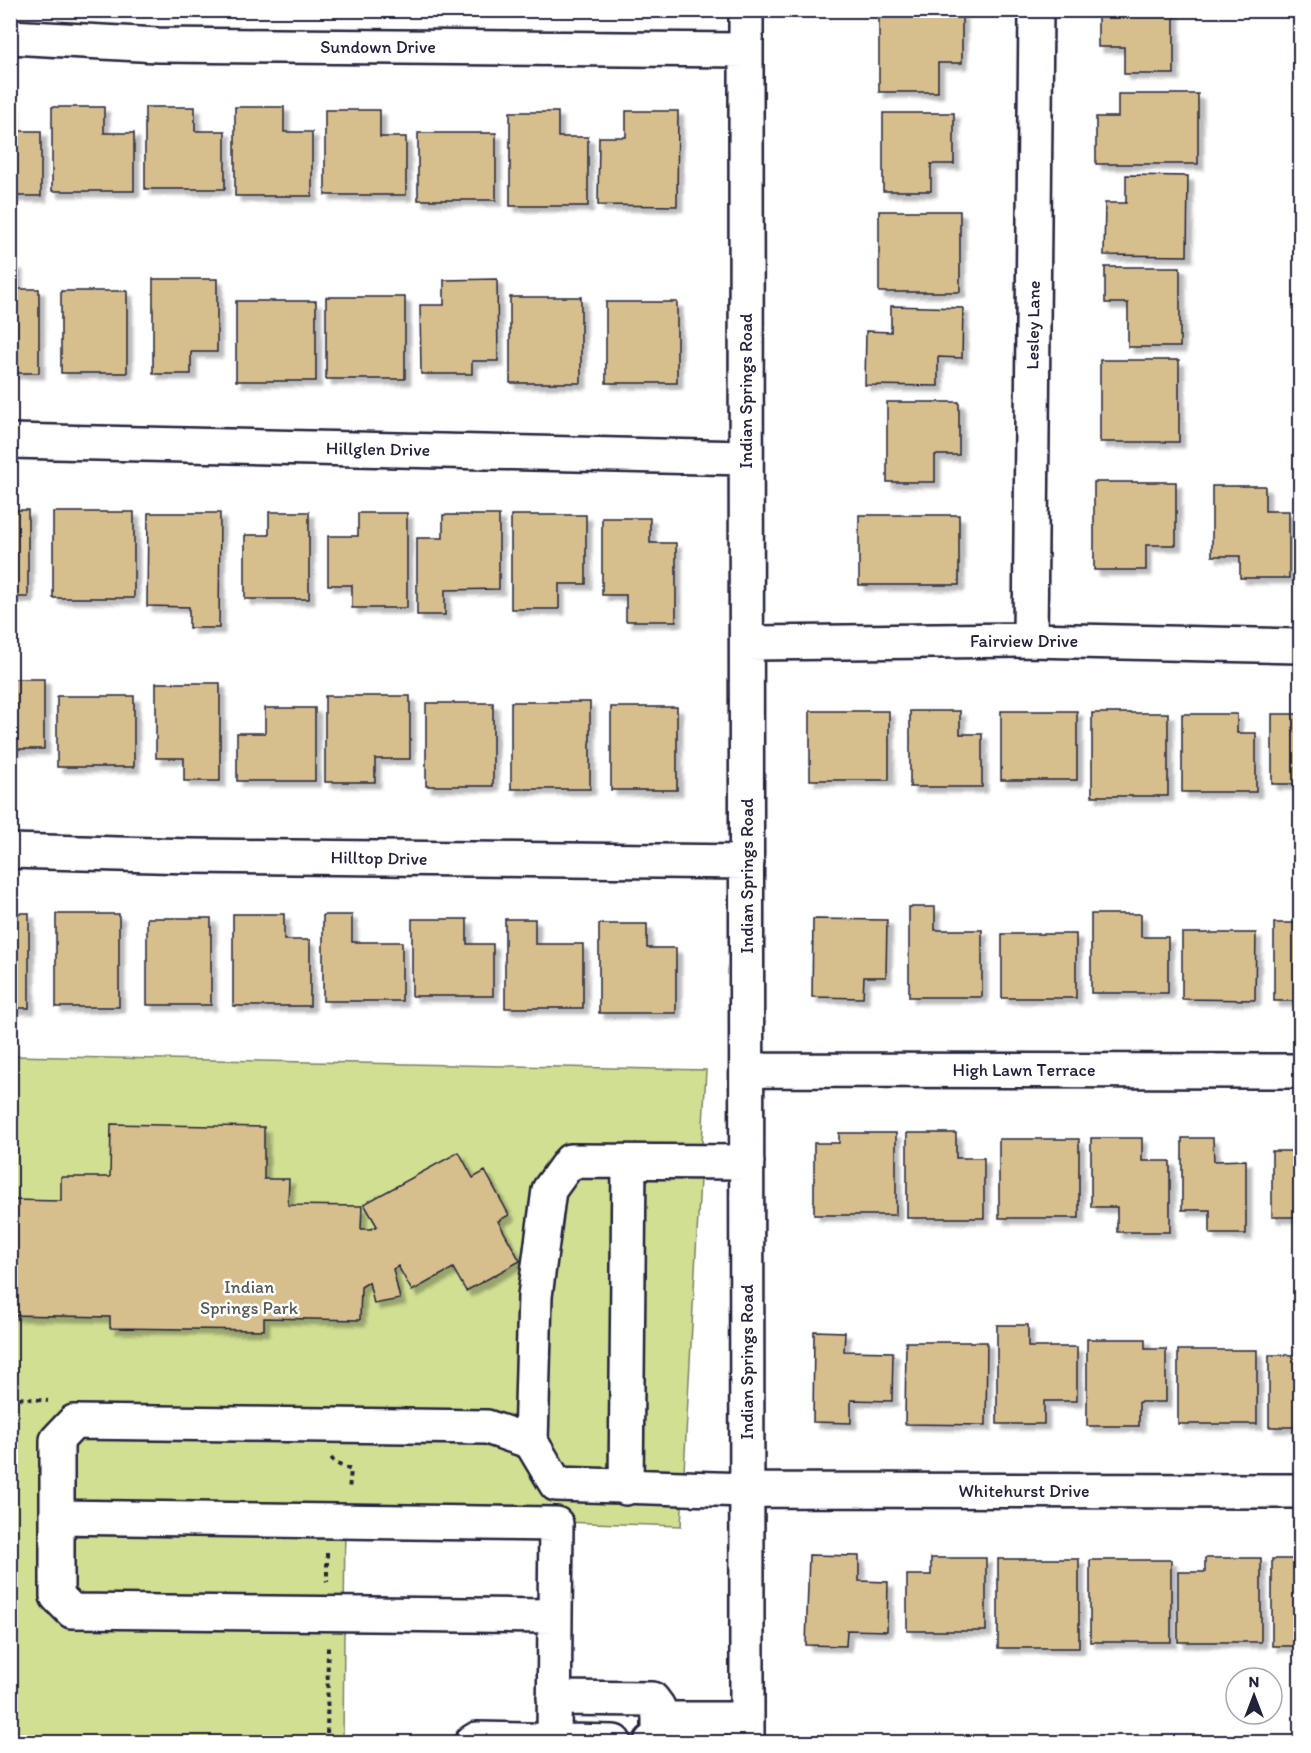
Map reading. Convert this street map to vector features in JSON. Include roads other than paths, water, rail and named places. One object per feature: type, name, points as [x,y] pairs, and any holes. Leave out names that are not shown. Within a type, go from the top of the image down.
[{"type":"street","name":"Indian Springs Road","points":[[746,10],[747,1731]]},
{"type":"street","name":"Lesley Lane","points":[[1030,640],[1036,10]]},
{"type":"street","name":"Sundown Drive","points":[[10,38],[158,45],[746,50]]},
{"type":"street","name":"Hillglen Drive","points":[[10,441],[746,458]]},
{"type":"street","name":"Fairview Drive","points":[[747,643],[1030,640],[1300,646]]},
{"type":"street","name":"Hilltop Drive","points":[[10,851],[190,856],[747,862]]},
{"type":"street","name":"High Lawn Terrace","points":[[747,1070],[1300,1071]]},
{"type":"street","points":[[554,1742],[556,1484],[531,1442],[535,1296],[549,1190],[570,1161],[747,1162]]},
{"type":"street","points":[[626,1488],[629,1162]]},
{"type":"street","points":[[531,1442],[487,1427],[74,1422],[57,1440],[57,1596],[72,1611],[555,1616]]},
{"type":"street","name":"Whitehurst Drive","points":[[556,1484],[626,1488],[747,1490],[1300,1491]]},
{"type":"street","points":[[57,1517],[556,1524]]},
{"type":"street","points":[[554,1698],[652,1699],[658,1707],[655,1731],[747,1731]]},
{"type":"street","points":[[472,1743],[477,1739],[614,1743]]},
{"type":"park label","name":"Indian Springs Park","points":[[249,1297]]}]
